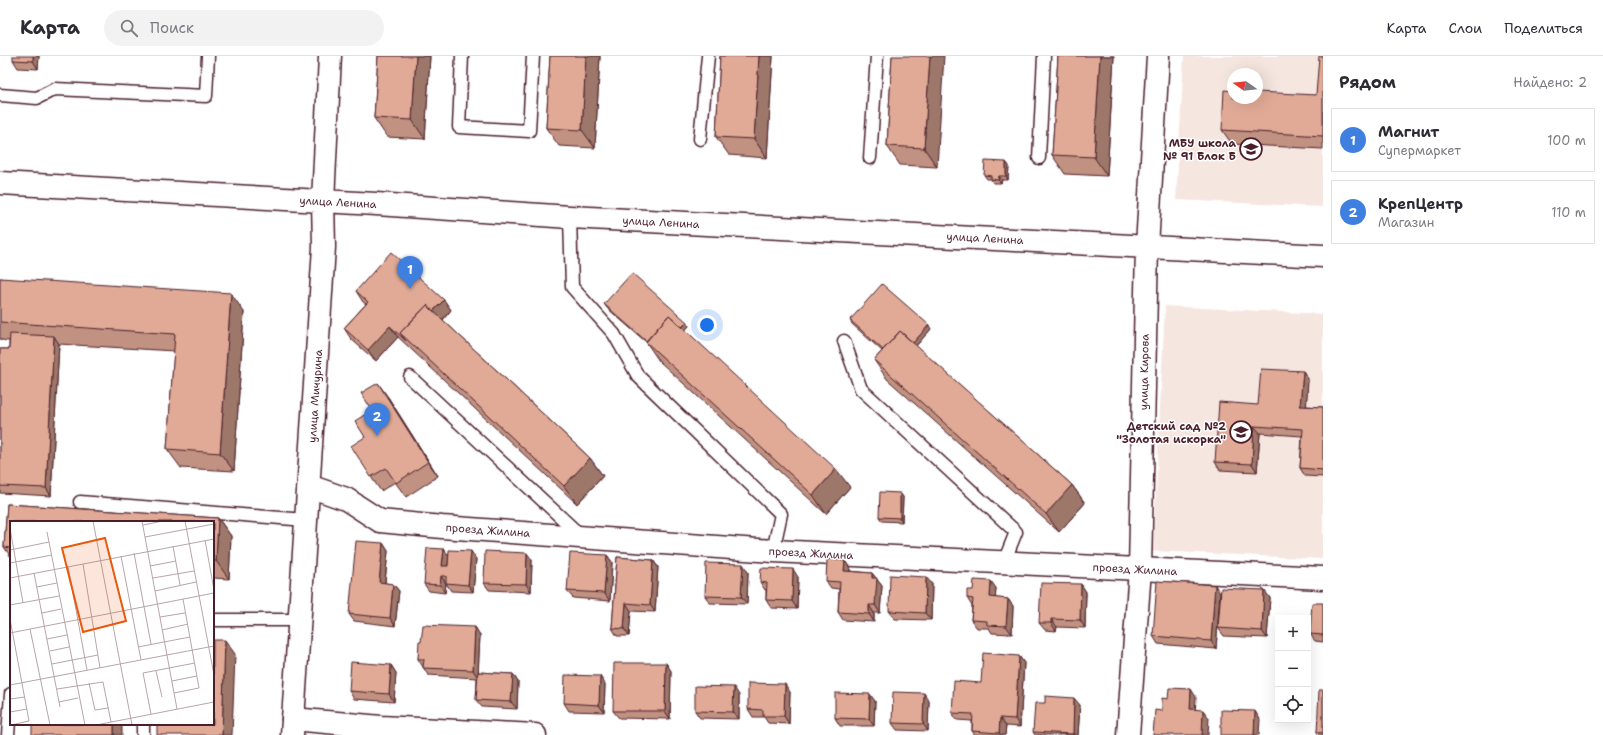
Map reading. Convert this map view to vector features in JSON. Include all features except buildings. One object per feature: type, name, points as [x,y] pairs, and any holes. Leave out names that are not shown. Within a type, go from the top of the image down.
[{"type":"main road","name":"улица Мичурина","points":[[292,727],[324,247],[323,201],[330,56]]},
{"type":"main road","name":"улица Кирова","points":[[1128,735],[1140,569],[1147,247],[1158,56]]},
{"type":"main road","name":"улица Ленина","points":[[0,183],[323,201],[570,217],[1323,256]]},
{"type":"main road","name":"проезд Жилина","points":[[309,486],[346,499],[380,521],[773,551],[1323,578]]},
{"type":"main road","points":[[292,727],[381,727],[535,735]]},
{"type":"lane","points":[[0,95],[37,98],[55,89],[206,96],[208,56]]},
{"type":"lane","points":[[462,56],[459,126],[529,131],[533,56]]},
{"type":"lane","points":[[700,139],[708,56]]},
{"type":"lane","points":[[870,158],[877,56]]},
{"type":"lane","points":[[1039,158],[1044,56]]},
{"type":"lane","points":[[570,217],[572,287],[614,334],[638,376],[781,514],[773,551]]},
{"type":"lane","points":[[844,341],[861,389],[1016,532],[1004,562]]},
{"type":"lane","points":[[410,377],[582,537]]},
{"type":"lane","points":[[80,502],[306,520]]},
{"type":"lane","points":[[214,620],[299,620]]},
{"type":"lane","points":[[8,735],[10,708]]},
{"type":"shaded area","name":"МБУ школа № 91 Блок Б","points":[[1184,56],[1323,56],[1323,207],[1176,200]]},
{"type":"shaded area","name":"Детский сад №2 \"Золотая искорка\"","points":[[1165,306],[1323,314],[1323,559],[1153,551]]},
{"type":"place","name":"МБУ школа № 91 Блок Б","points":[[1251,149]]},
{"type":"place","name":"Магнит","points":[[410,289]]},
{"type":"place","name":"Детский сад №2 \"Золотая искорка\"","points":[[1241,432]]},
{"type":"place","name":"КрепЦентр","points":[[377,436]]}]
